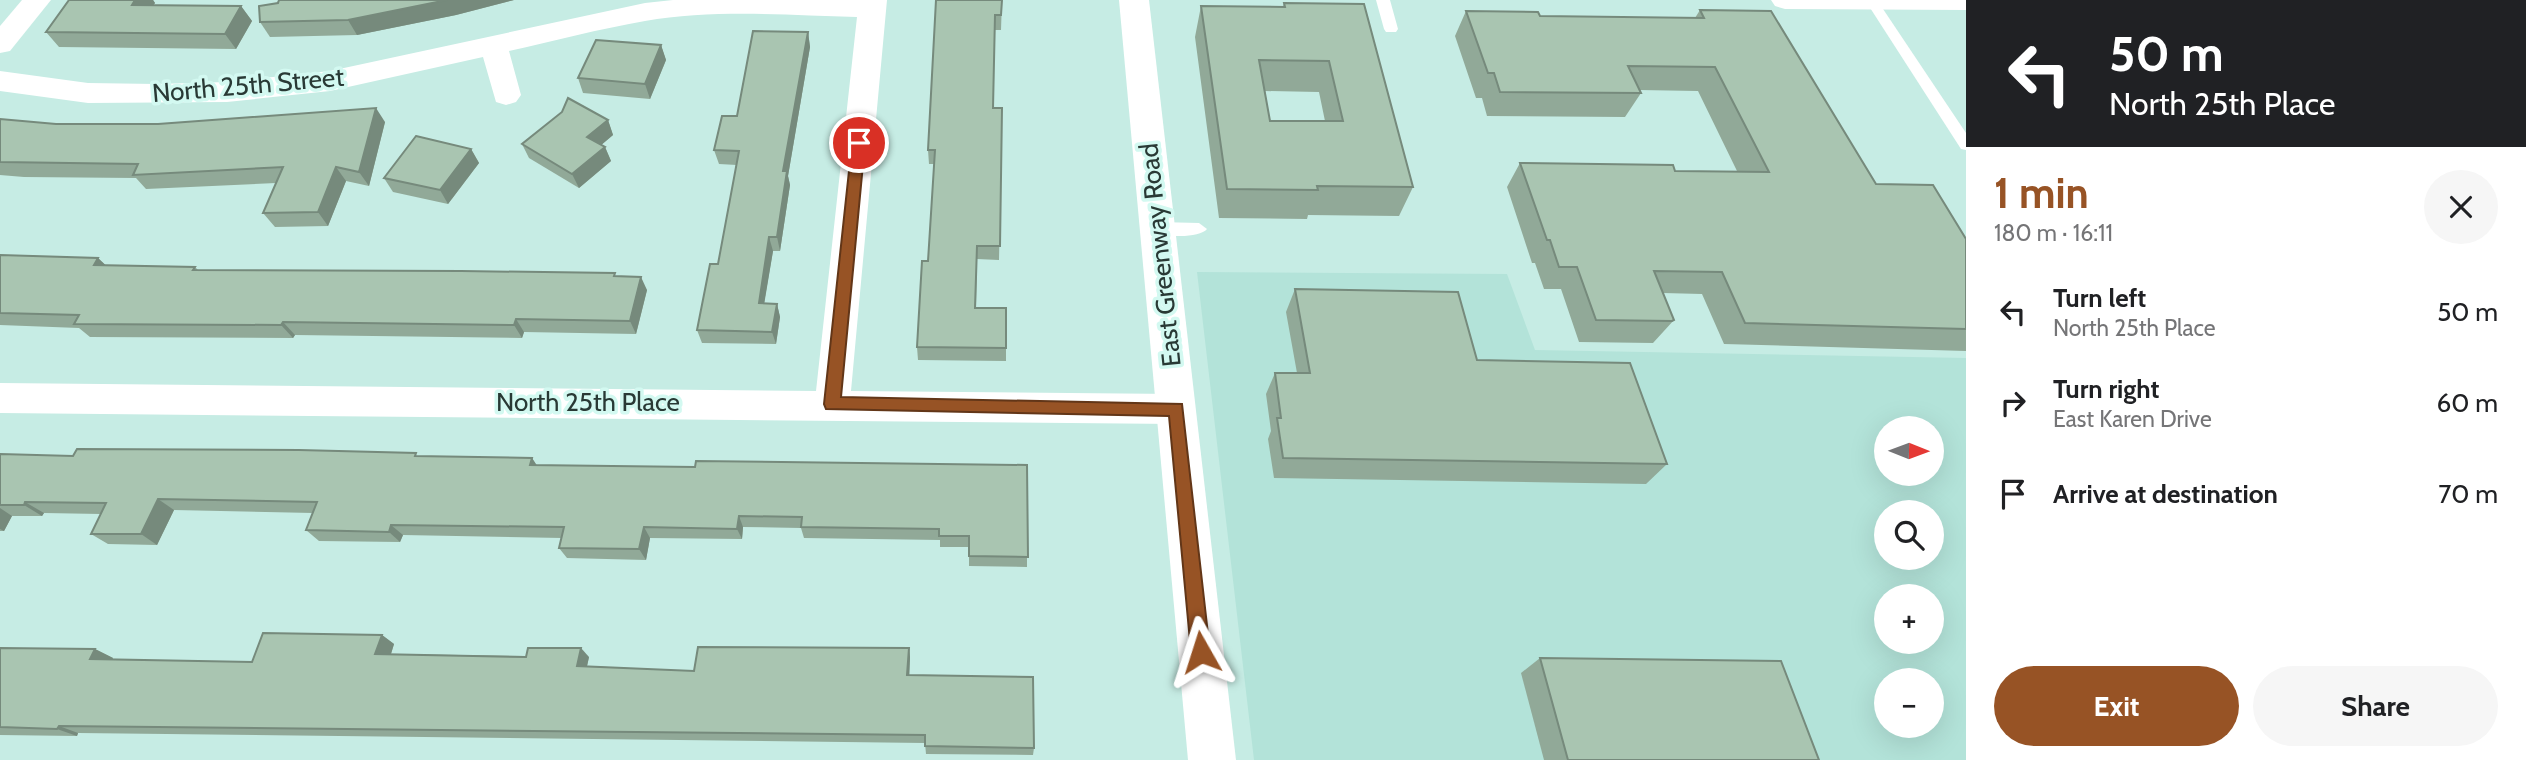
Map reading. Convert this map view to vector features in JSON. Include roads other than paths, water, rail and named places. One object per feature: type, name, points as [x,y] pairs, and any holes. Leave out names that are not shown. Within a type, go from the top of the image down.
[{"type":"street","points":[[0,44],[37,0]]},
{"type":"street","name":"East Greenway Road","points":[[1134,0],[1212,760]]},
{"type":"street","points":[[1785,0],[1966,1]]},
{"type":"street","points":[[832,404],[873,4]]},
{"type":"street","name":"North 25th Street","points":[[0,81],[88,93],[228,92],[330,81],[645,12],[680,7],[873,4]]},
{"type":"street","points":[[494,46],[506,94]]},
{"type":"street","name":"North 25th Place","points":[[0,398],[1176,409]]},
{"type":"lane","points":[[1383,0],[1391,30]]},
{"type":"lane","points":[[1871,1],[1966,145]]},
{"type":"lane","points":[[1158,228],[1199,229]]}]
